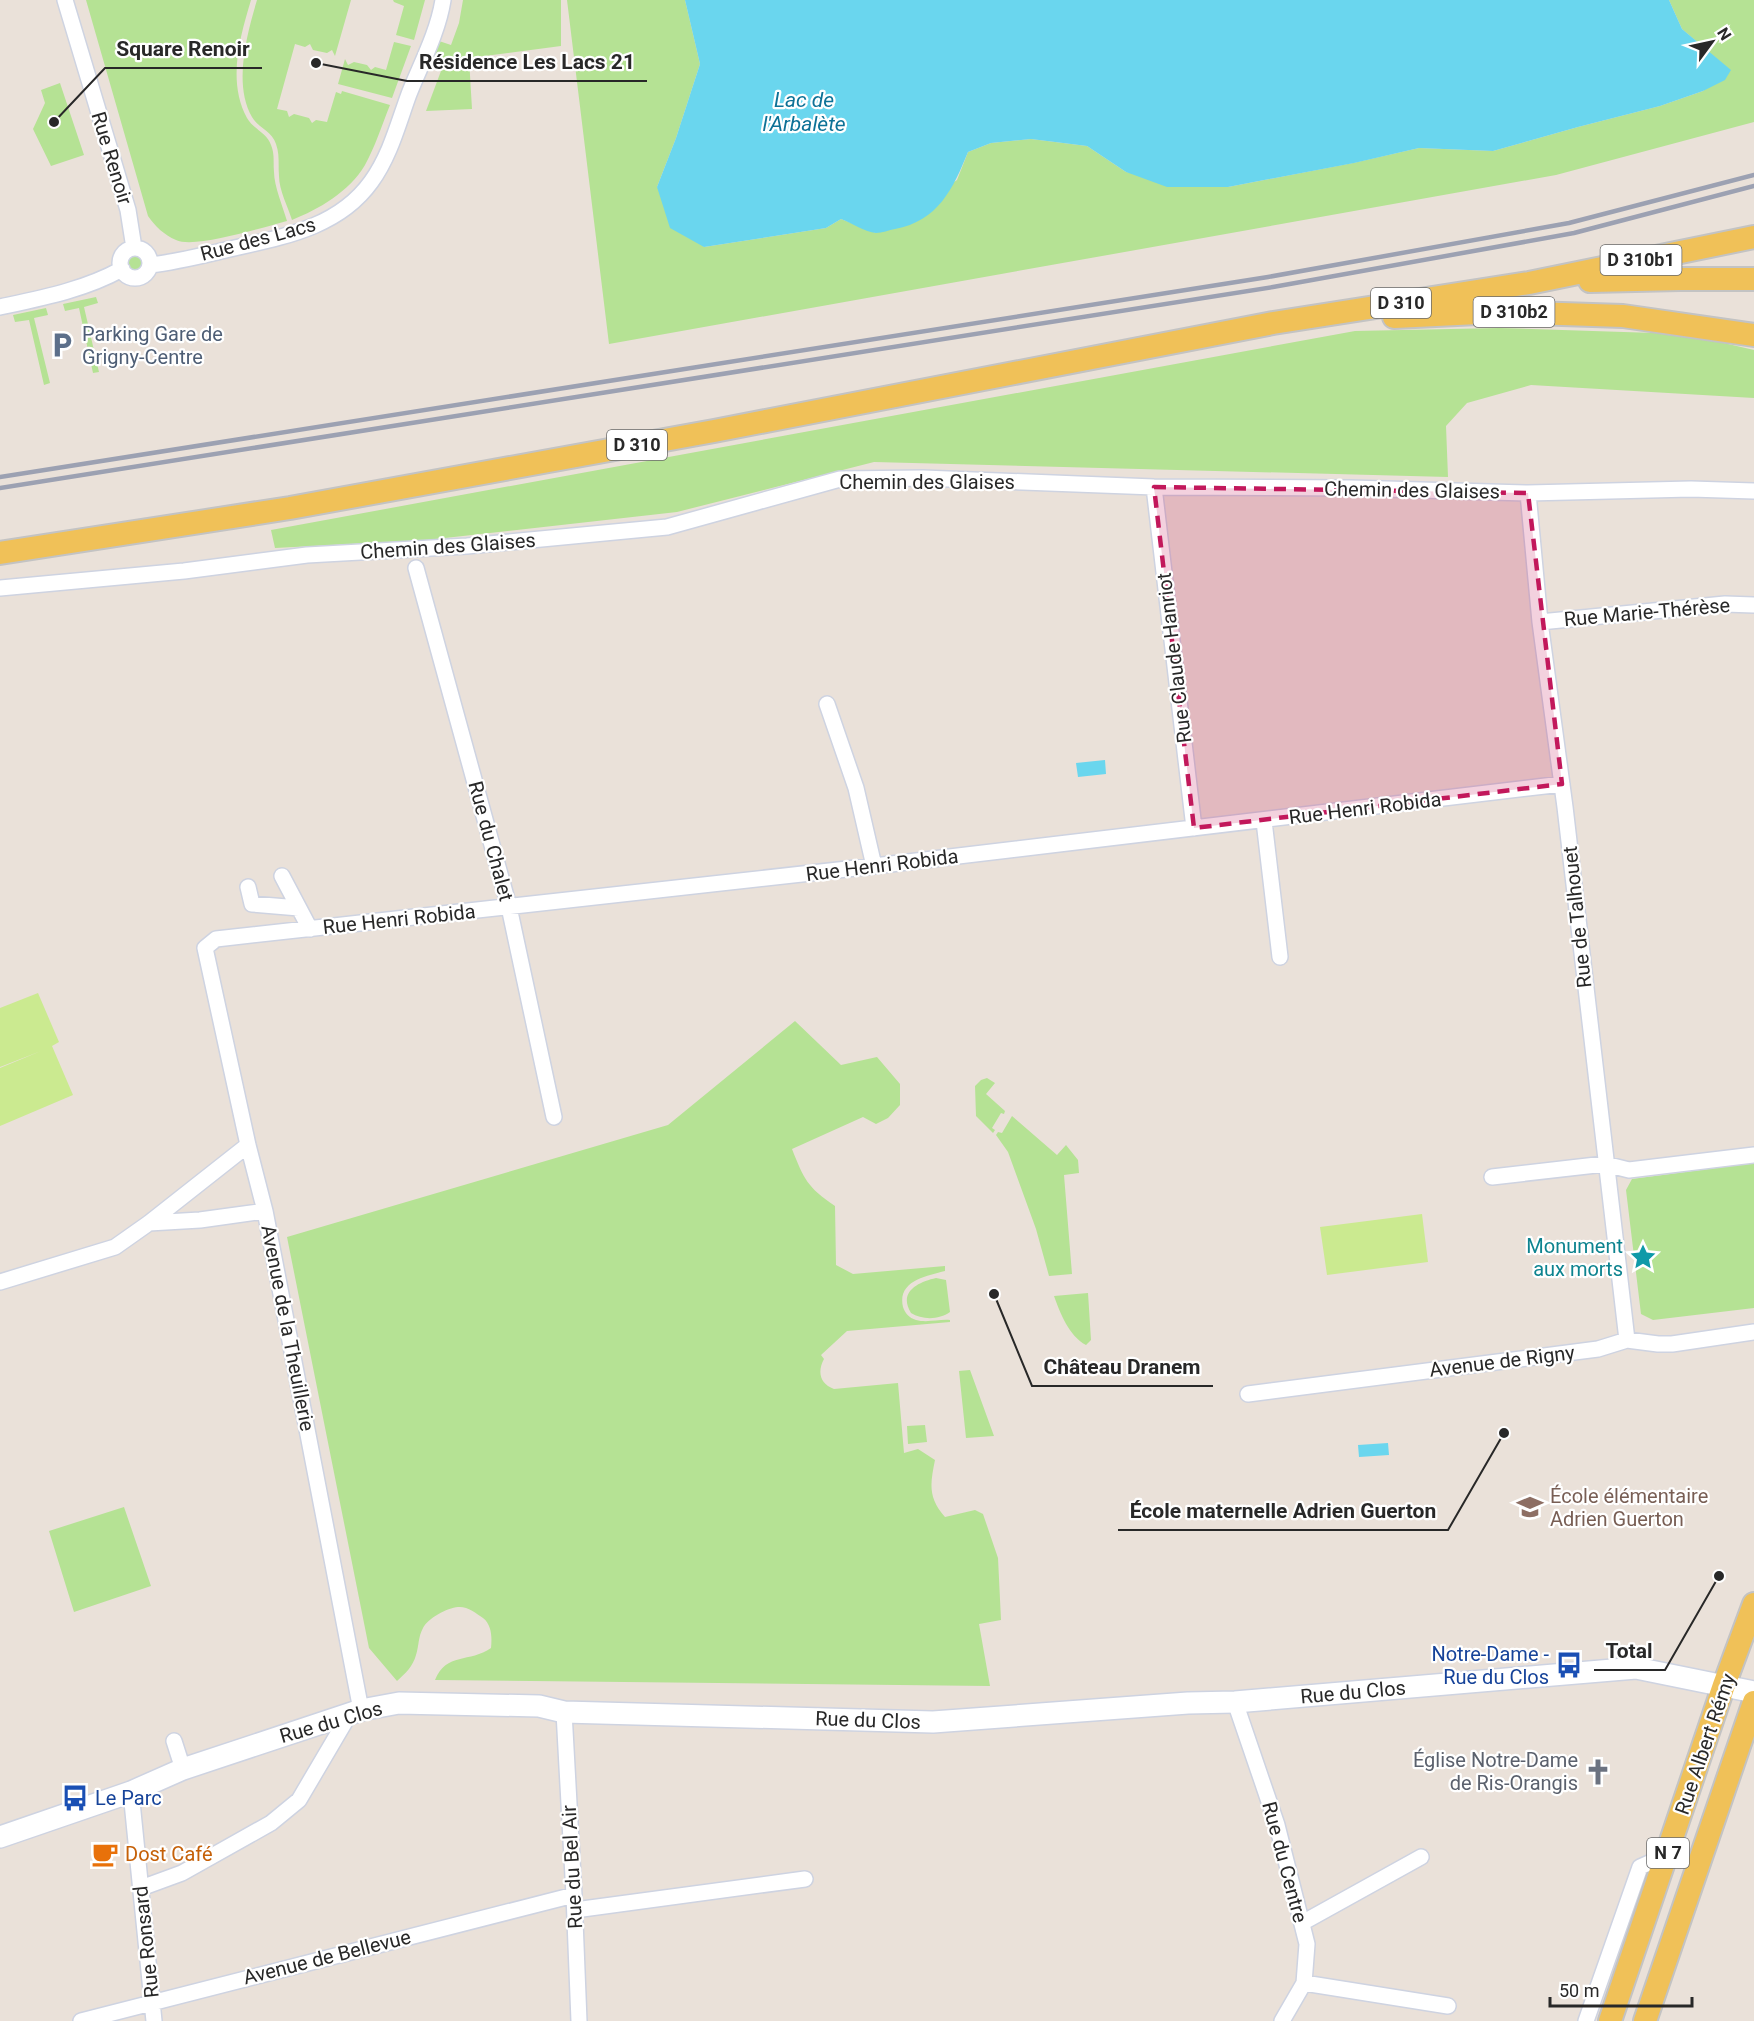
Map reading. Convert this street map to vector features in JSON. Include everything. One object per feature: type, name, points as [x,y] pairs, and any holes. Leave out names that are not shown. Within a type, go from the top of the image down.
[{"type":"main road","name":"D 310b1","points":[[1529,283],[1754,237]]},
{"type":"main road","name":"D 310","points":[[0,553],[302,506],[714,431],[1273,323],[1529,283],[1754,279]]},
{"type":"main road","name":"D 310b2","points":[[1273,323],[1500,312],[1623,316],[1754,335]]},
{"type":"main road","name":"Rue Albert Rémy","points":[[1610,2021],[1724,1685],[1754,1604]]},
{"type":"main road","name":"Rue Albert Rémy","points":[[1645,2021],[1754,1702]]},
{"type":"street","name":"Rue Renoir","points":[[65,0],[128,210],[134,248]]},
{"type":"street","name":"Rue des Lacs","points":[[122,269],[128,276],[137,278],[146,273],[150,265],[292,234],[332,217],[352,202],[370,183],[383,164],[441,12],[443,0]]},
{"type":"street","points":[[0,307],[53,295],[102,280],[122,269],[123,255],[134,248],[139,248],[146,253],[150,265]]},
{"type":"street","name":"Chemin des Glaises","points":[[0,588],[184,571],[307,555],[467,546],[667,527],[840,479],[923,478],[1154,488],[1351,488],[1528,493],[1690,489],[1754,491]]},
{"type":"street","name":"Rue Claude Hanriot","points":[[1154,488],[1194,828]]},
{"type":"street","name":"Rue de Talhouet","points":[[1528,493],[1540,622],[1562,784],[1627,1340]]},
{"type":"street","name":"Rue du Chalet","points":[[416,568],[509,907],[554,1117]]},
{"type":"street","name":"Rue Marie-Thérèse","points":[[1540,622],[1725,604],[1754,605]]},
{"type":"street","points":[[827,704],[856,788],[874,866]]},
{"type":"street","name":"Rue Henri Robida","points":[[205,948],[216,939],[874,866],[1562,784]]},
{"type":"street","points":[[1264,821],[1280,957]]},
{"type":"street","points":[[282,876],[310,929]]},
{"type":"street","points":[[248,887],[252,904],[299,908]]},
{"type":"street","name":"Avenue de la Theuillerie","points":[[205,948],[248,1145],[265,1211],[355,1712]]},
{"type":"street","points":[[0,1281],[115,1247],[248,1145]]},
{"type":"street","points":[[1492,1177],[1605,1164],[1629,1170],[1754,1155]]},
{"type":"street","points":[[149,1223],[200,1220],[265,1211]]},
{"type":"street","name":"Avenue de Rigny","points":[[1248,1394],[1598,1349],[1627,1340],[1672,1344],[1754,1332]]},
{"type":"street","name":"Rue du Clos","points":[[0,1837],[130,1792],[183,1768],[355,1712],[399,1703],[539,1706],[564,1712],[933,1722],[1188,1703],[1235,1702],[1636,1668],[1754,1692]]},
{"type":"street","name":"Rue du Centre","points":[[1235,1702],[1277,1825],[1307,1944],[1304,1983],[1282,2021]]},
{"type":"street","points":[[141,1888],[182,1873],[271,1823],[285,1812],[299,1800],[355,1712]]},
{"type":"street","name":"Rue du Bel Air","points":[[564,1712],[579,2021]]},
{"type":"street","points":[[174,1741],[183,1768]]},
{"type":"street","name":"Rue Ronsard","points":[[130,1792],[154,2021]]},
{"type":"street","points":[[1586,2021],[1640,1867],[1667,1855]]},
{"type":"street","points":[[1302,1923],[1421,1857]]},
{"type":"street","points":[[575,1910],[805,1880]]},
{"type":"street","name":"Avenue de Bellevue","points":[[81,2021],[574,1895]]},
{"type":"street","points":[[1304,1983],[1448,2006]]},
{"type":"highlighted area","points":[[1154,487],[1528,493],[1562,784],[1194,828]]},
{"type":"green space","points":[[86,0],[251,0],[237,59],[238,89],[247,118],[271,145],[275,184],[287,221],[198,242],[176,240],[160,230],[148,216]]},
{"type":"green space","points":[[257,0],[351,0],[335,56],[332,50],[327,53],[313,50],[310,44],[305,47],[295,44],[277,109],[287,111],[289,117],[294,114],[309,118],[312,123],[316,120],[327,122],[336,92],[341,94],[342,91],[390,105],[372,151],[358,175],[333,198],[313,211],[292,220],[280,187],[276,144],[252,117],[243,90],[246,43]]},
{"type":"green space","points":[[393,0],[425,0],[414,40],[396,35],[404,6]]},
{"type":"green space","points":[[463,0],[561,0],[561,46],[469,58],[472,109],[426,111],[444,63],[433,58],[439,41],[451,45],[459,23]]},
{"type":"green space","points":[[567,0],[685,0],[700,64],[657,187],[704,247],[826,228],[841,219],[876,233],[957,180],[968,152],[991,143],[1031,139],[1087,146],[1126,172],[1228,187],[1419,148],[1493,151],[1660,106],[1703,91],[1730,70],[1682,29],[1669,0],[1754,0],[1754,122],[1556,175],[609,344]]},
{"type":"green space","points":[[394,42],[411,46],[392,98],[338,84],[345,59],[348,65],[354,62],[367,65],[371,70],[375,67],[386,70]]},
{"type":"green space","points":[[60,83],[84,155],[51,166],[33,129],[45,103],[41,90]]},
{"type":"green space","points":[[136,253],[143,256],[146,263],[143,270],[136,273],[129,270],[126,263],[129,256]]},
{"type":"green space","points":[[96,297],[98,303],[84,307],[99,372],[93,373],[79,308],[65,311],[63,304]]},
{"type":"green space","points":[[46,308],[48,315],[34,318],[50,383],[44,385],[29,320],[15,322],[13,315]]},
{"type":"green space","points":[[1499,328],[1685,334],[1754,350],[1754,398],[1531,385],[1467,403],[1446,426],[1448,477],[874,462],[677,512],[427,540],[275,548],[271,530],[1355,331]]},
{"type":"green space","points":[[38,993],[59,1042],[52,1046],[73,1095],[0,1126],[0,1068],[41,1051],[0,1067],[0,1008]]},
{"type":"green space","points":[[795,1021],[841,1065],[877,1057],[900,1084],[900,1105],[888,1118],[876,1124],[863,1117],[792,1149],[812,1188],[835,1206],[836,1265],[853,1274],[945,1266],[945,1271],[915,1281],[904,1291],[902,1298],[903,1307],[911,1318],[924,1321],[950,1320],[950,1322],[847,1331],[821,1355],[824,1359],[820,1373],[823,1381],[834,1389],[898,1383],[904,1453],[918,1449],[935,1460],[932,1490],[939,1510],[945,1517],[975,1510],[983,1514],[998,1558],[1001,1620],[979,1624],[990,1686],[435,1680],[445,1665],[483,1653],[491,1648],[491,1632],[486,1621],[471,1610],[461,1607],[443,1611],[425,1624],[413,1663],[397,1681],[369,1648],[287,1237],[668,1125]]},
{"type":"green space","points":[[987,1078],[995,1083],[986,1094],[1005,1111],[1004,1114],[1001,1113],[992,1128],[995,1130],[993,1133],[976,1116],[975,1086]]},
{"type":"green space","points":[[1012,1116],[1057,1155],[1066,1145],[1078,1160],[1079,1173],[1064,1175],[1072,1274],[1049,1276],[1036,1229],[1008,1152],[996,1135],[998,1132],[1002,1133]]},
{"type":"green space","points":[[1754,1163],[1754,1308],[1653,1320],[1641,1314],[1626,1190],[1632,1179]]},
{"type":"green space","points":[[1422,1214],[1428,1262],[1327,1275],[1320,1227]]},
{"type":"green space","points":[[936,1278],[946,1280],[950,1312],[941,1317],[930,1318],[911,1313],[908,1306],[908,1294],[917,1285]]},
{"type":"green space","points":[[1088,1293],[1091,1340],[1086,1345],[1070,1330],[1054,1296]]},
{"type":"green space","points":[[970,1370],[994,1436],[966,1438],[959,1371]]},
{"type":"green space","points":[[925,1425],[927,1442],[908,1444],[907,1426]]},
{"type":"green space","points":[[124,1507],[151,1586],[74,1612],[49,1531]]},
{"type":"water","name":"Lac de l'Arbalète","points":[[685,0],[1669,0],[1682,29],[1731,70],[1725,80],[1703,91],[1660,106],[1493,151],[1419,148],[1228,187],[1167,187],[1126,172],[1087,146],[1031,139],[991,143],[968,152],[950,191],[933,211],[910,225],[876,233],[841,219],[826,228],[704,247],[670,228],[657,187],[700,64]]},
{"type":"water","points":[[1105,760],[1106,774],[1078,777],[1076,763]]},
{"type":"water","points":[[1388,1443],[1389,1455],[1359,1457],[1358,1445]]},
{"type":"railway","points":[[0,477],[1268,277],[1569,223],[1754,175]]},
{"type":"railway","points":[[0,488],[1273,287],[1574,233],[1754,186]]},
{"type":"place","name":"Résidence Les Lacs 21","points":[[316,63]]},
{"type":"place","name":"Square Renoir","points":[[54,122]]},
{"type":"place","name":"Parking Gare de Grigny-Centre","points":[[62,345]]},
{"type":"place","name":"Monument aux morts","points":[[1643,1257]]},
{"type":"place","name":"Château Dranem","points":[[994,1294]]},
{"type":"place","name":"École maternelle Adrien Guerton","points":[[1504,1433]]},
{"type":"place","name":"École élémentaire Adrien Guerton","points":[[1530,1507]]},
{"type":"place","name":"Total","points":[[1719,1576]]},
{"type":"place","name":"Notre-Dame - Rue du Clos","points":[[1569,1665]]},
{"type":"place","name":"Église Notre-Dame de Ris-Orangis","points":[[1598,1772]]},
{"type":"place","name":"Le Parc","points":[[75,1798]]},
{"type":"place","name":"Dost Café","points":[[105,1854]]}]
